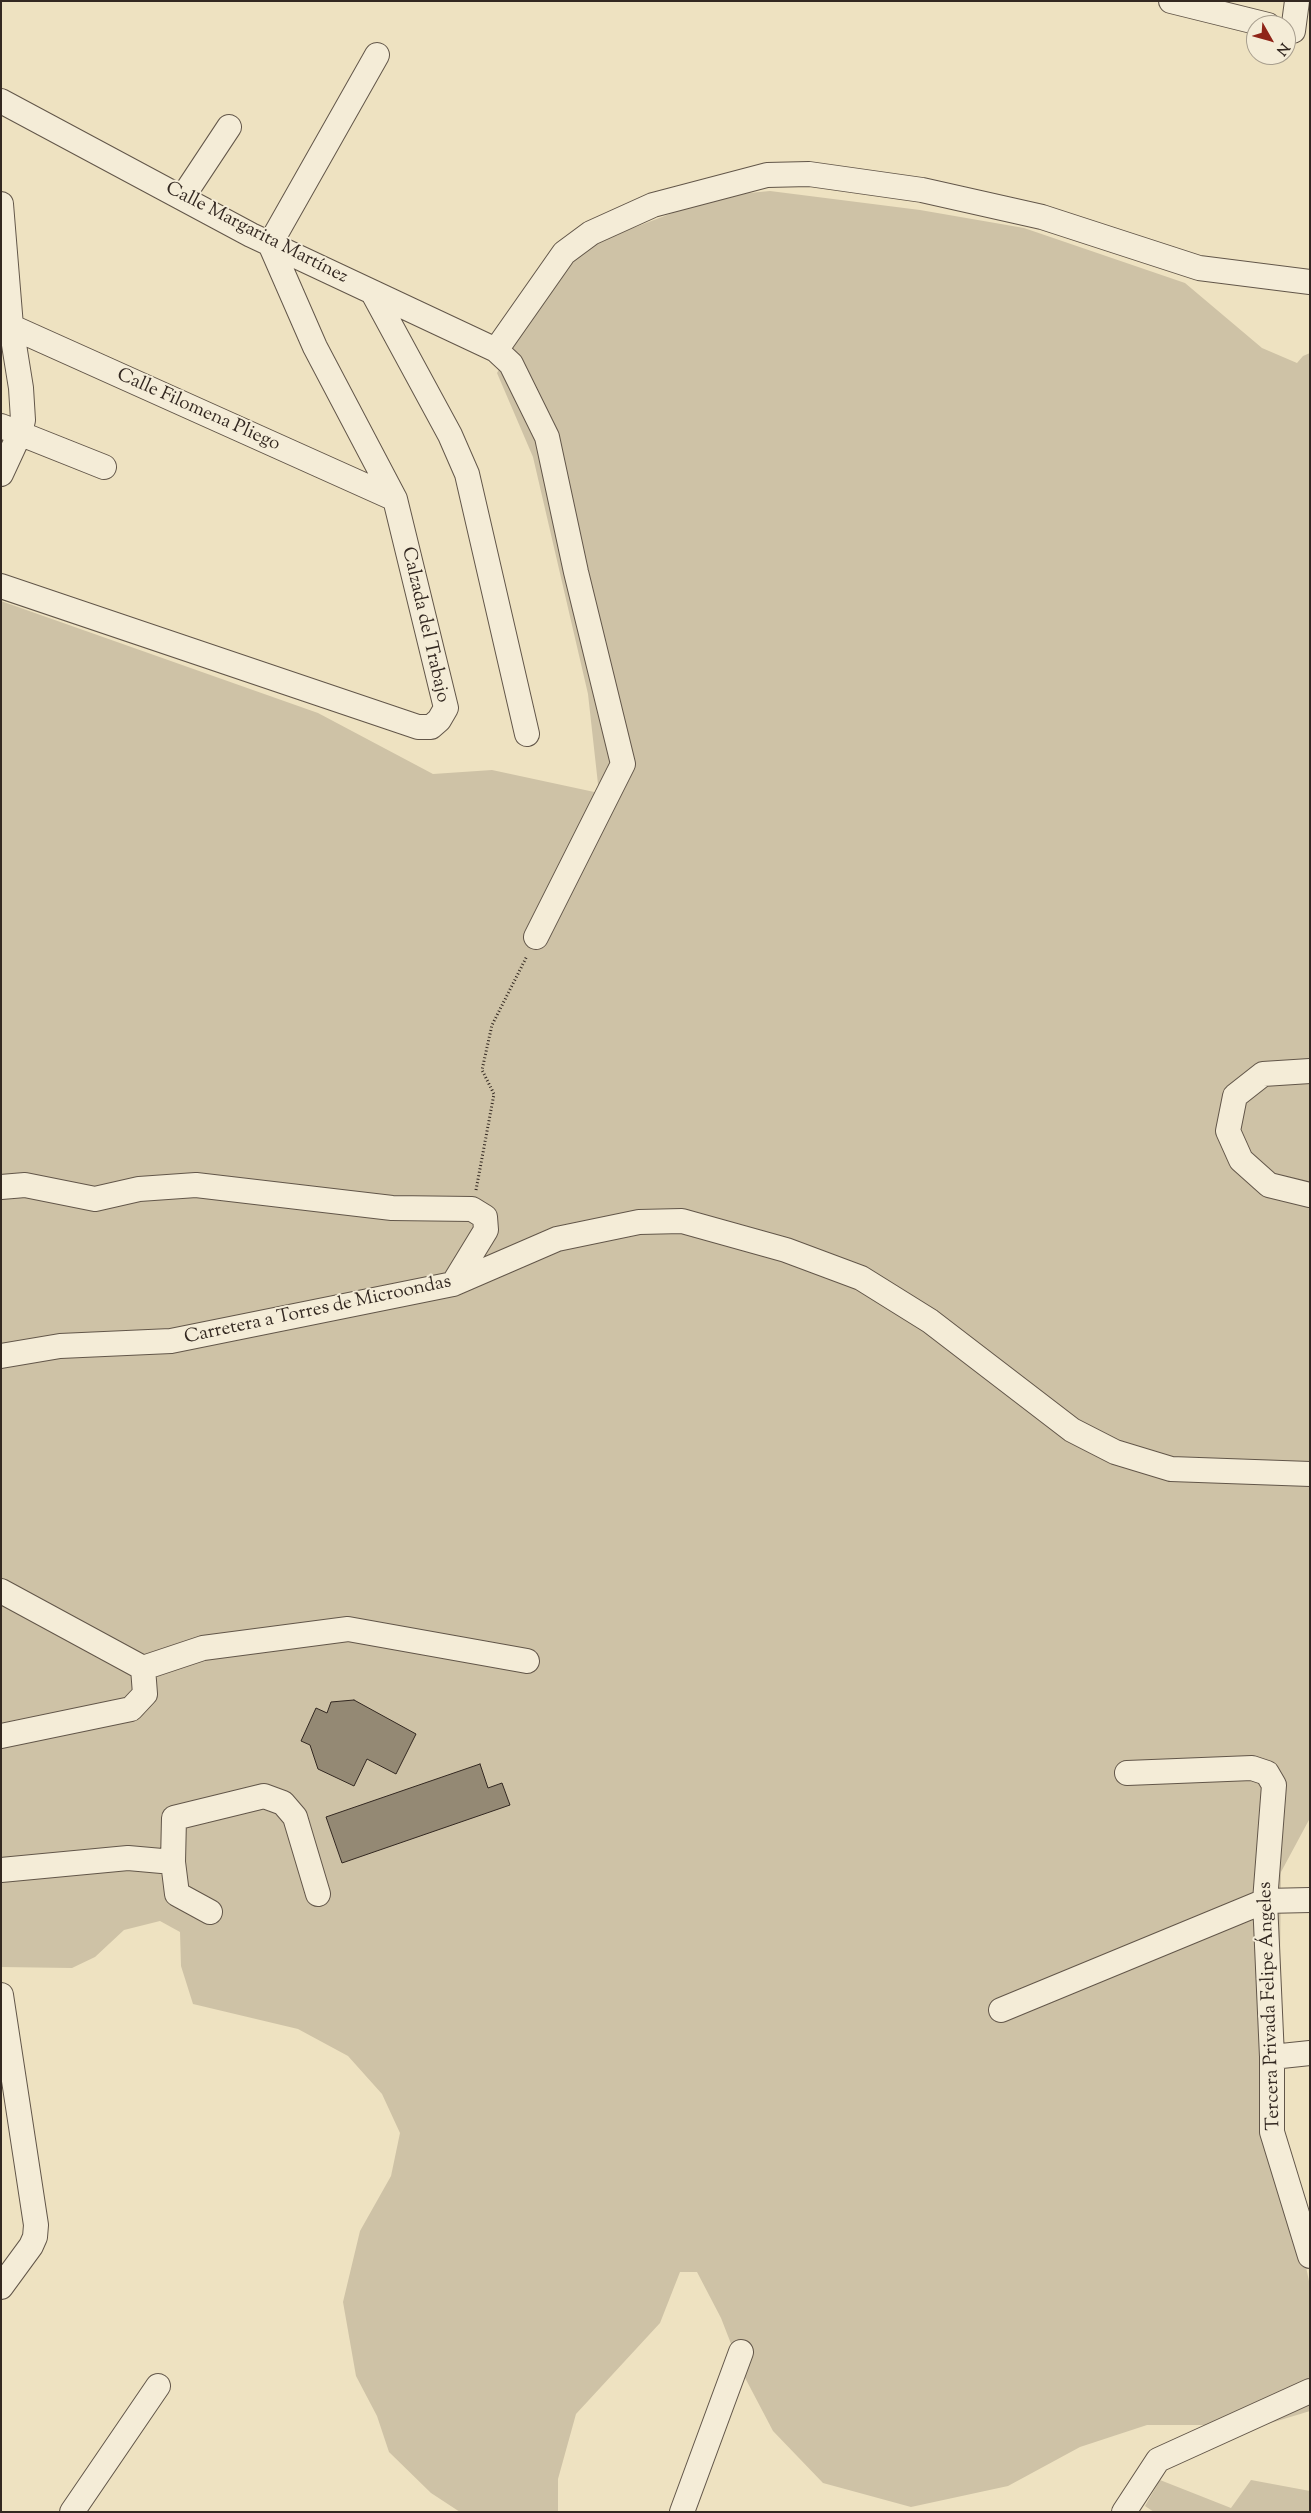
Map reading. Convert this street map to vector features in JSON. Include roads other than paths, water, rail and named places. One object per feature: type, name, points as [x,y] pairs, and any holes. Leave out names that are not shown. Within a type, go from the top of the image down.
[{"type":"street","points":[[1171,1],[1246,20]]},
{"type":"street","points":[[1296,32],[1297,1]]},
{"type":"street","points":[[270,244],[377,55]]},
{"type":"street","name":"Calle Margarita Martínez","points":[[1,101],[270,244],[504,357]]},
{"type":"street","points":[[182,198],[230,127]]},
{"type":"street","points":[[536,937],[623,764],[576,572],[547,437],[504,357],[564,253],[592,232],[653,205],[768,175],[809,174],[922,190],[1042,217],[1199,268],[1310,282]]},
{"type":"street","points":[[1,204],[6,324],[21,388],[23,420],[11,429],[1,474]]},
{"type":"street","name":"Calzada del Trabajo","points":[[1,586],[418,727],[431,727],[439,720],[446,708],[395,499],[315,347],[270,244]]},
{"type":"street","points":[[374,293],[450,435],[467,474],[527,734]]},
{"type":"street","name":"Calle Filomena Pliego","points":[[6,324],[395,499]]},
{"type":"street","points":[[11,429],[104,467]]},
{"type":"street","points":[[1310,1071],[1263,1074],[1235,1096],[1228,1131],[1241,1160],[1270,1185],[1310,1195]]},
{"type":"street","points":[[1,1187],[25,1185],[95,1199],[139,1189],[196,1185],[392,1208],[472,1209],[485,1217],[486,1230],[454,1284]]},
{"type":"street","name":"Carretera a Torres de Microondas","points":[[1,1356],[60,1346],[171,1341],[454,1284],[557,1239],[640,1222],[682,1221],[786,1250],[861,1278],[930,1321],[1072,1430],[1115,1452],[1171,1469],[1310,1474]]},
{"type":"street","points":[[1,1591],[143,1668],[203,1648],[348,1629],[527,1661]]},
{"type":"street","points":[[1,1736],[131,1709],[145,1694],[143,1668]]},
{"type":"street","name":"Tercera Privada Felipe Ángeles","points":[[1127,1773],[1252,1768],[1267,1773],[1274,1785],[1264,1902],[1272,2057],[1272,2132],[1310,2256]]},
{"type":"street","points":[[210,1912],[177,1894],[172,1862],[174,1818],[264,1796],[283,1803],[295,1817],[318,1894]]},
{"type":"street","points":[[1,1870],[128,1858],[172,1862]]},
{"type":"street","points":[[1001,2010],[1264,1902],[1310,1900]]},
{"type":"street","points":[[1,1995],[36,2225],[35,2237],[31,2246],[1,2287]]},
{"type":"street","points":[[1272,2057],[1310,2052]]},
{"type":"street","points":[[682,2512],[741,2352]]},
{"type":"street","points":[[72,2512],[158,2386]]},
{"type":"street","points":[[1124,2512],[1158,2460],[1310,2391]]}]
